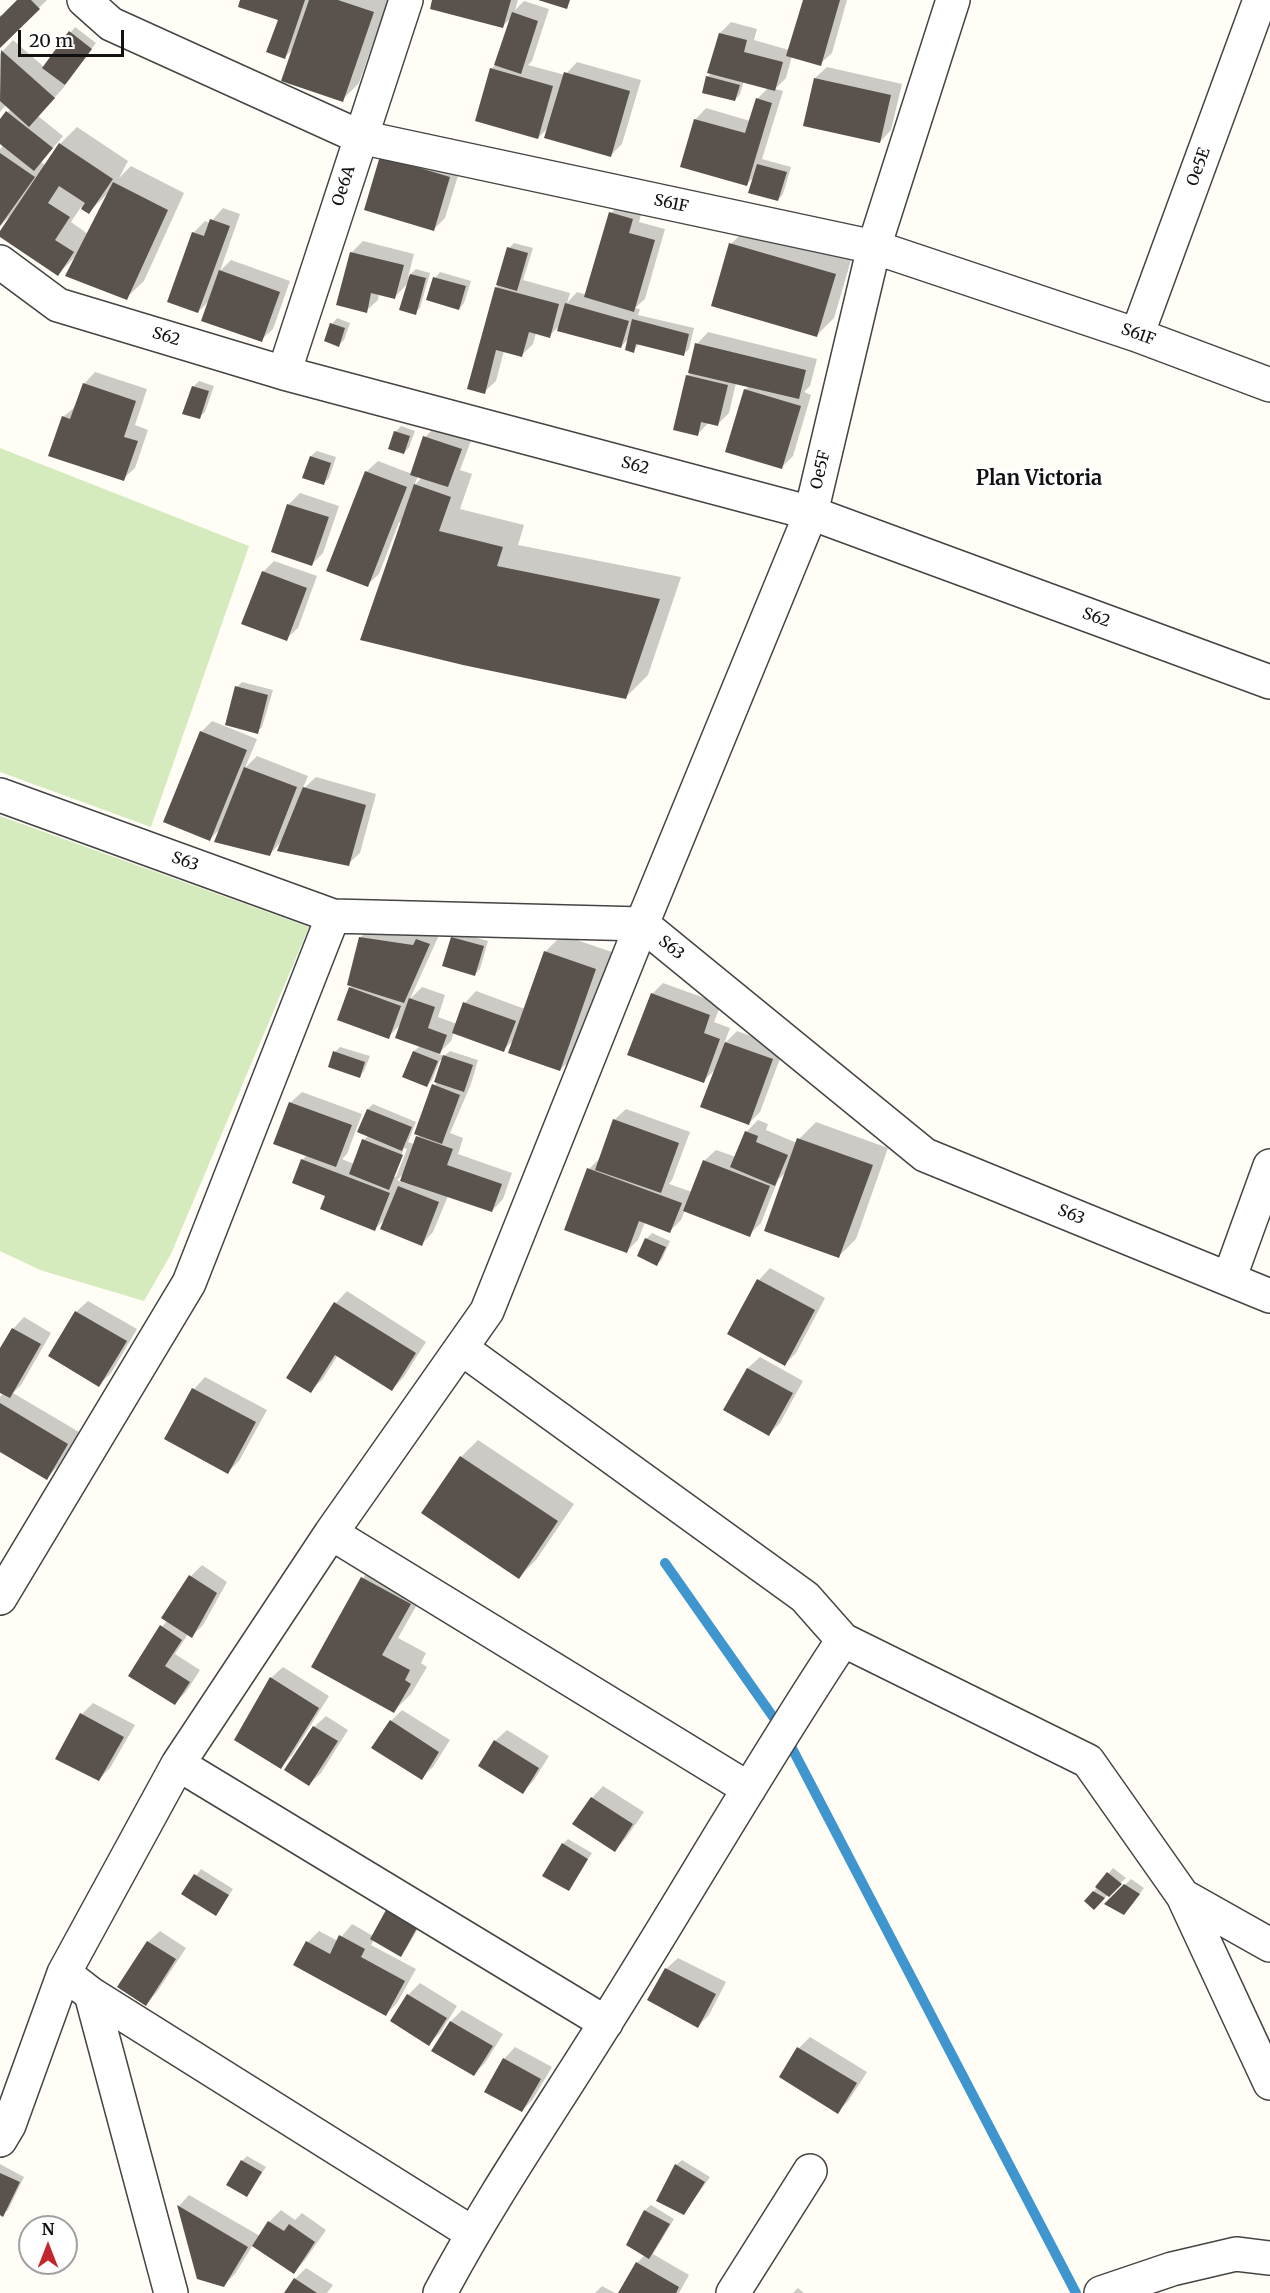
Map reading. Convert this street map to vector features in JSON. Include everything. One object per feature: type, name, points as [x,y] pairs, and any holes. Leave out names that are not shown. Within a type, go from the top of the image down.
[{"type":"street","name":"S61F","points":[[84,0],[111,24],[360,137],[874,247],[1137,335],[1270,385]]},
{"type":"street","name":"Oe6A","points":[[284,373],[406,0]]},
{"type":"street","name":"Oe5F","points":[[0,2140],[9,2125],[64,1973],[178,1764],[331,1533],[487,1311],[642,924],[811,513],[874,247],[953,0]]},
{"type":"street","name":"Oe5E","points":[[1137,335],[1260,0]]},
{"type":"street","name":"S62","points":[[0,262],[58,304],[284,373],[811,513],[1270,682]]},
{"type":"street","name":"S63","points":[[0,795],[333,916],[642,924],[925,1155],[1270,1296]]},
{"type":"street","points":[[0,1598],[189,1283],[333,916]]},
{"type":"street","points":[[1229,1279],[1270,1166]]},
{"type":"street","points":[[461,1348],[805,1598],[843,1640],[1088,1761],[1183,1896],[1270,2083]]},
{"type":"street","points":[[331,1533],[749,1790]]},
{"type":"street","points":[[440,2293],[472,2233],[606,2023],[783,1731],[843,1640]]},
{"type":"street","points":[[178,1764],[606,2023]]},
{"type":"street","points":[[1183,1896],[1270,1945]]},
{"type":"street","points":[[64,1973],[91,1994],[472,2233]]},
{"type":"street","points":[[91,1994],[171,2293]]},
{"type":"street","points":[[733,2293],[810,2171]]},
{"type":"street","points":[[1101,2293],[1172,2269],[1236,2254],[1270,2258]]},
{"type":"green space","points":[[0,448],[249,546],[151,827],[0,772]]},
{"type":"green space","points":[[0,816],[309,927],[171,1254],[144,1301],[40,1270],[0,1251]]},
{"type":"building","points":[[17,0],[31,0],[40,9],[0,48],[0,17]]},
{"type":"building","points":[[240,0],[305,0],[285,59],[266,52],[278,20],[238,7]]},
{"type":"building","points":[[309,0],[338,0],[374,12],[343,102],[281,81]]},
{"type":"building","points":[[432,0],[511,0],[503,28],[430,9]]},
{"type":"building","points":[[538,0],[570,0],[567,9]]},
{"type":"building","points":[[803,0],[840,0],[821,66],[786,56]]},
{"type":"building","points":[[512,12],[538,21],[521,74],[494,65]]},
{"type":"building","points":[[69,31],[92,49],[65,85],[42,68]]},
{"type":"building","points":[[719,33],[747,40],[744,52],[783,62],[775,91],[707,73]]},
{"type":"building","points":[[1,50],[55,98],[29,127],[0,101]]},
{"type":"building","points":[[490,68],[553,86],[538,139],[475,121]]},
{"type":"building","points":[[564,72],[630,91],[611,157],[544,138]]},
{"type":"building","points":[[706,76],[740,85],[735,101],[702,93]]},
{"type":"building","points":[[814,78],[891,95],[880,143],[803,126]]},
{"type":"building","points":[[756,98],[772,103],[747,186],[680,167],[694,119],[745,133]]},
{"type":"building","points":[[6,111],[53,148],[34,171],[0,144],[0,119]]},
{"type":"building","points":[[59,143],[113,179],[89,214],[81,209],[85,203],[59,186],[48,203],[70,217],[55,240],[74,252],[58,276],[0,237],[0,231]]},
{"type":"building","points":[[0,153],[35,177],[0,226]]},
{"type":"building","points":[[380,156],[450,177],[434,231],[364,210]]},
{"type":"building","points":[[757,164],[787,172],[778,201],[748,193]]},
{"type":"building","points":[[113,182],[168,210],[127,300],[65,276]]},
{"type":"building","points":[[609,212],[633,219],[629,233],[655,240],[634,312],[584,297]]},
{"type":"building","points":[[210,219],[230,226],[198,313],[167,302],[192,232],[204,236]]},
{"type":"building","points":[[729,243],[836,274],[817,337],[711,306]]},
{"type":"building","points":[[507,247],[528,253],[517,291],[496,285]]},
{"type":"building","points":[[350,252],[404,265],[395,299],[371,293],[367,313],[336,305]]},
{"type":"building","points":[[219,270],[280,292],[262,342],[201,321]]},
{"type":"building","points":[[410,274],[426,278],[416,315],[399,310]]},
{"type":"building","points":[[433,277],[466,286],[459,310],[426,300]]},
{"type":"building","points":[[495,287],[559,304],[550,338],[529,332],[522,357],[496,350],[485,394],[467,389]]},
{"type":"building","points":[[565,303],[629,321],[621,348],[557,331]]},
{"type":"building","points":[[632,319],[689,334],[684,356],[636,344],[634,353],[625,350]]},
{"type":"building","points":[[330,323],[345,328],[339,347],[324,341]]},
{"type":"building","points":[[695,343],[806,370],[799,399],[688,373]]},
{"type":"building","points":[[686,375],[728,385],[718,426],[701,422],[698,436],[673,430]]},
{"type":"building","points":[[83,383],[136,401],[124,437],[138,441],[124,481],[48,456],[62,416],[70,419]]},
{"type":"building","points":[[192,386],[209,391],[200,419],[182,414]]},
{"type":"building","points":[[744,389],[801,406],[782,469],[725,452]]},
{"type":"building","points":[[394,431],[410,436],[404,454],[388,449]]},
{"type":"building","points":[[423,436],[462,449],[448,487],[410,475]]},
{"type":"building","points":[[310,456],[331,463],[324,485],[302,478]]},
{"type":"building","points":[[365,471],[407,487],[368,587],[326,571]]},
{"type":"building","points":[[414,484],[451,497],[439,531],[503,547],[497,566],[660,599],[626,699],[463,665],[360,640]]},
{"type":"building","points":[[287,504],[329,517],[312,566],[271,552]]},
{"type":"building","points":[[262,571],[307,588],[287,641],[241,624]]},
{"type":"building","points":[[235,686],[268,695],[258,734],[225,725]]},
{"type":"building","points":[[200,731],[247,750],[210,841],[163,822]]},
{"type":"building","points":[[244,767],[297,787],[270,856],[214,842]]},
{"type":"building","points":[[303,787],[366,805],[349,866],[277,851]]},
{"type":"building","points":[[359,937],[413,945],[416,939],[430,944],[404,1003],[347,985]]},
{"type":"building","points":[[451,937],[484,946],[475,976],[442,966]]},
{"type":"building","points":[[544,951],[596,969],[560,1071],[508,1053]]},
{"type":"building","points":[[349,987],[401,1006],[389,1039],[337,1020]]},
{"type":"building","points":[[651,993],[710,1015],[704,1033],[720,1039],[704,1083],[627,1055]]},
{"type":"building","points":[[409,998],[435,1007],[428,1028],[447,1035],[440,1054],[395,1038]]},
{"type":"building","points":[[463,1002],[516,1021],[504,1052],[452,1033]]},
{"type":"building","points":[[725,1042],[773,1059],[749,1125],[700,1107]]},
{"type":"building","points":[[333,1051],[365,1062],[360,1078],[328,1067]]},
{"type":"building","points":[[413,1051],[438,1061],[427,1087],[402,1077]]},
{"type":"building","points":[[443,1055],[473,1065],[464,1092],[434,1082]]},
{"type":"building","points":[[432,1084],[460,1095],[442,1144],[414,1134]]},
{"type":"building","points":[[289,1102],[352,1125],[336,1167],[273,1144]]},
{"type":"building","points":[[367,1109],[412,1127],[402,1151],[357,1132]]},
{"type":"building","points":[[613,1119],[679,1143],[661,1193],[595,1170]]},
{"type":"building","points":[[745,1131],[758,1136],[756,1142],[788,1155],[775,1186],[730,1167]]},
{"type":"building","points":[[416,1136],[453,1149],[447,1165],[502,1184],[492,1212],[400,1181]]},
{"type":"building","points":[[797,1138],[873,1165],[839,1258],[764,1231]]},
{"type":"building","points":[[362,1139],[403,1155],[389,1190],[349,1174]]},
{"type":"building","points":[[301,1159],[390,1193],[375,1231],[320,1209],[325,1196],[292,1183]]},
{"type":"building","points":[[703,1160],[770,1186],[750,1237],[683,1211]]},
{"type":"building","points":[[587,1168],[682,1203],[670,1233],[639,1221],[627,1253],[564,1230]]},
{"type":"building","points":[[398,1186],[439,1202],[422,1246],[380,1229]]},
{"type":"building","points":[[645,1238],[666,1247],[657,1266],[637,1256]]},
{"type":"building","points":[[757,1279],[815,1310],[785,1366],[727,1334]]},
{"type":"building","points":[[334,1302],[416,1353],[392,1391],[335,1355],[311,1393],[286,1378]]},
{"type":"building","points":[[75,1311],[127,1341],[99,1387],[48,1356]]},
{"type":"building","points":[[12,1328],[41,1344],[10,1398],[0,1393],[0,1348]]},
{"type":"building","points":[[747,1368],[793,1393],[769,1436],[723,1410]]},
{"type":"building","points":[[192,1388],[256,1422],[228,1474],[164,1439]]},
{"type":"building","points":[[0,1403],[68,1444],[47,1480],[0,1452]]},
{"type":"building","points":[[460,1456],[558,1521],[519,1579],[421,1513]]},
{"type":"building","points":[[189,1575],[217,1593],[192,1638],[161,1618]]},
{"type":"building","points":[[361,1577],[411,1604],[382,1655],[410,1670],[405,1680],[411,1684],[394,1713],[311,1667]]},
{"type":"building","points":[[160,1625],[182,1640],[165,1666],[190,1682],[175,1705],[128,1676]]},
{"type":"building","points":[[270,1677],[319,1708],[281,1769],[234,1740]]},
{"type":"building","points":[[80,1713],[124,1737],[99,1781],[55,1759]]},
{"type":"building","points":[[390,1720],[439,1752],[422,1780],[371,1748]]},
{"type":"building","points":[[313,1726],[338,1741],[309,1786],[284,1770]]},
{"type":"building","points":[[494,1740],[539,1768],[523,1794],[478,1766]]},
{"type":"building","points":[[591,1797],[633,1824],[615,1852],[572,1824]]},
{"type":"building","points":[[562,1843],[588,1859],[569,1891],[542,1876]]},
{"type":"building","points":[[1107,1872],[1122,1884],[1109,1897],[1095,1887]]},
{"type":"building","points":[[194,1874],[229,1895],[216,1916],[181,1894]]},
{"type":"building","points":[[1124,1884],[1140,1894],[1124,1915],[1104,1904]]},
{"type":"building","points":[[1093,1891],[1105,1898],[1094,1910],[1084,1901]]},
{"type":"building","points":[[386,1910],[417,1928],[401,1957],[370,1939]]},
{"type":"building","points":[[339,1935],[365,1949],[361,1957],[405,1981],[386,2016],[293,1965],[306,1941],[330,1954]]},
{"type":"building","points":[[147,1941],[176,1959],[146,2006],[117,1987]]},
{"type":"building","points":[[665,1968],[716,1994],[698,2028],[647,2000]]},
{"type":"building","points":[[407,1994],[447,2018],[429,2046],[390,2021]]},
{"type":"building","points":[[450,2021],[493,2046],[474,2076],[431,2051]]},
{"type":"building","points":[[797,2047],[857,2083],[838,2114],[779,2077]]},
{"type":"building","points":[[503,2058],[541,2079],[522,2112],[484,2092]]},
{"type":"building","points":[[241,2160],[262,2172],[247,2197],[226,2185]]},
{"type":"building","points":[[675,2164],[705,2182],[684,2215],[656,2201]]},
{"type":"building","points":[[0,2173],[20,2182],[3,2217],[0,2215]]},
{"type":"building","points":[[177,2205],[248,2247],[224,2287],[197,2279]]},
{"type":"building","points":[[644,2210],[670,2224],[649,2259],[626,2245]]},
{"type":"building","points":[[268,2221],[284,2231],[289,2224],[315,2242],[294,2274],[252,2246]]},
{"type":"building","points":[[636,2262],[679,2287],[676,2293],[618,2293]]},
{"type":"building","points":[[294,2278],[317,2293],[284,2293]]},
{"type":"waterway","points":[[665,1563],[783,1731],[1076,2293]]},
{"type":"district","name":"Plan Victoria","points":[[1039,479]]}]
